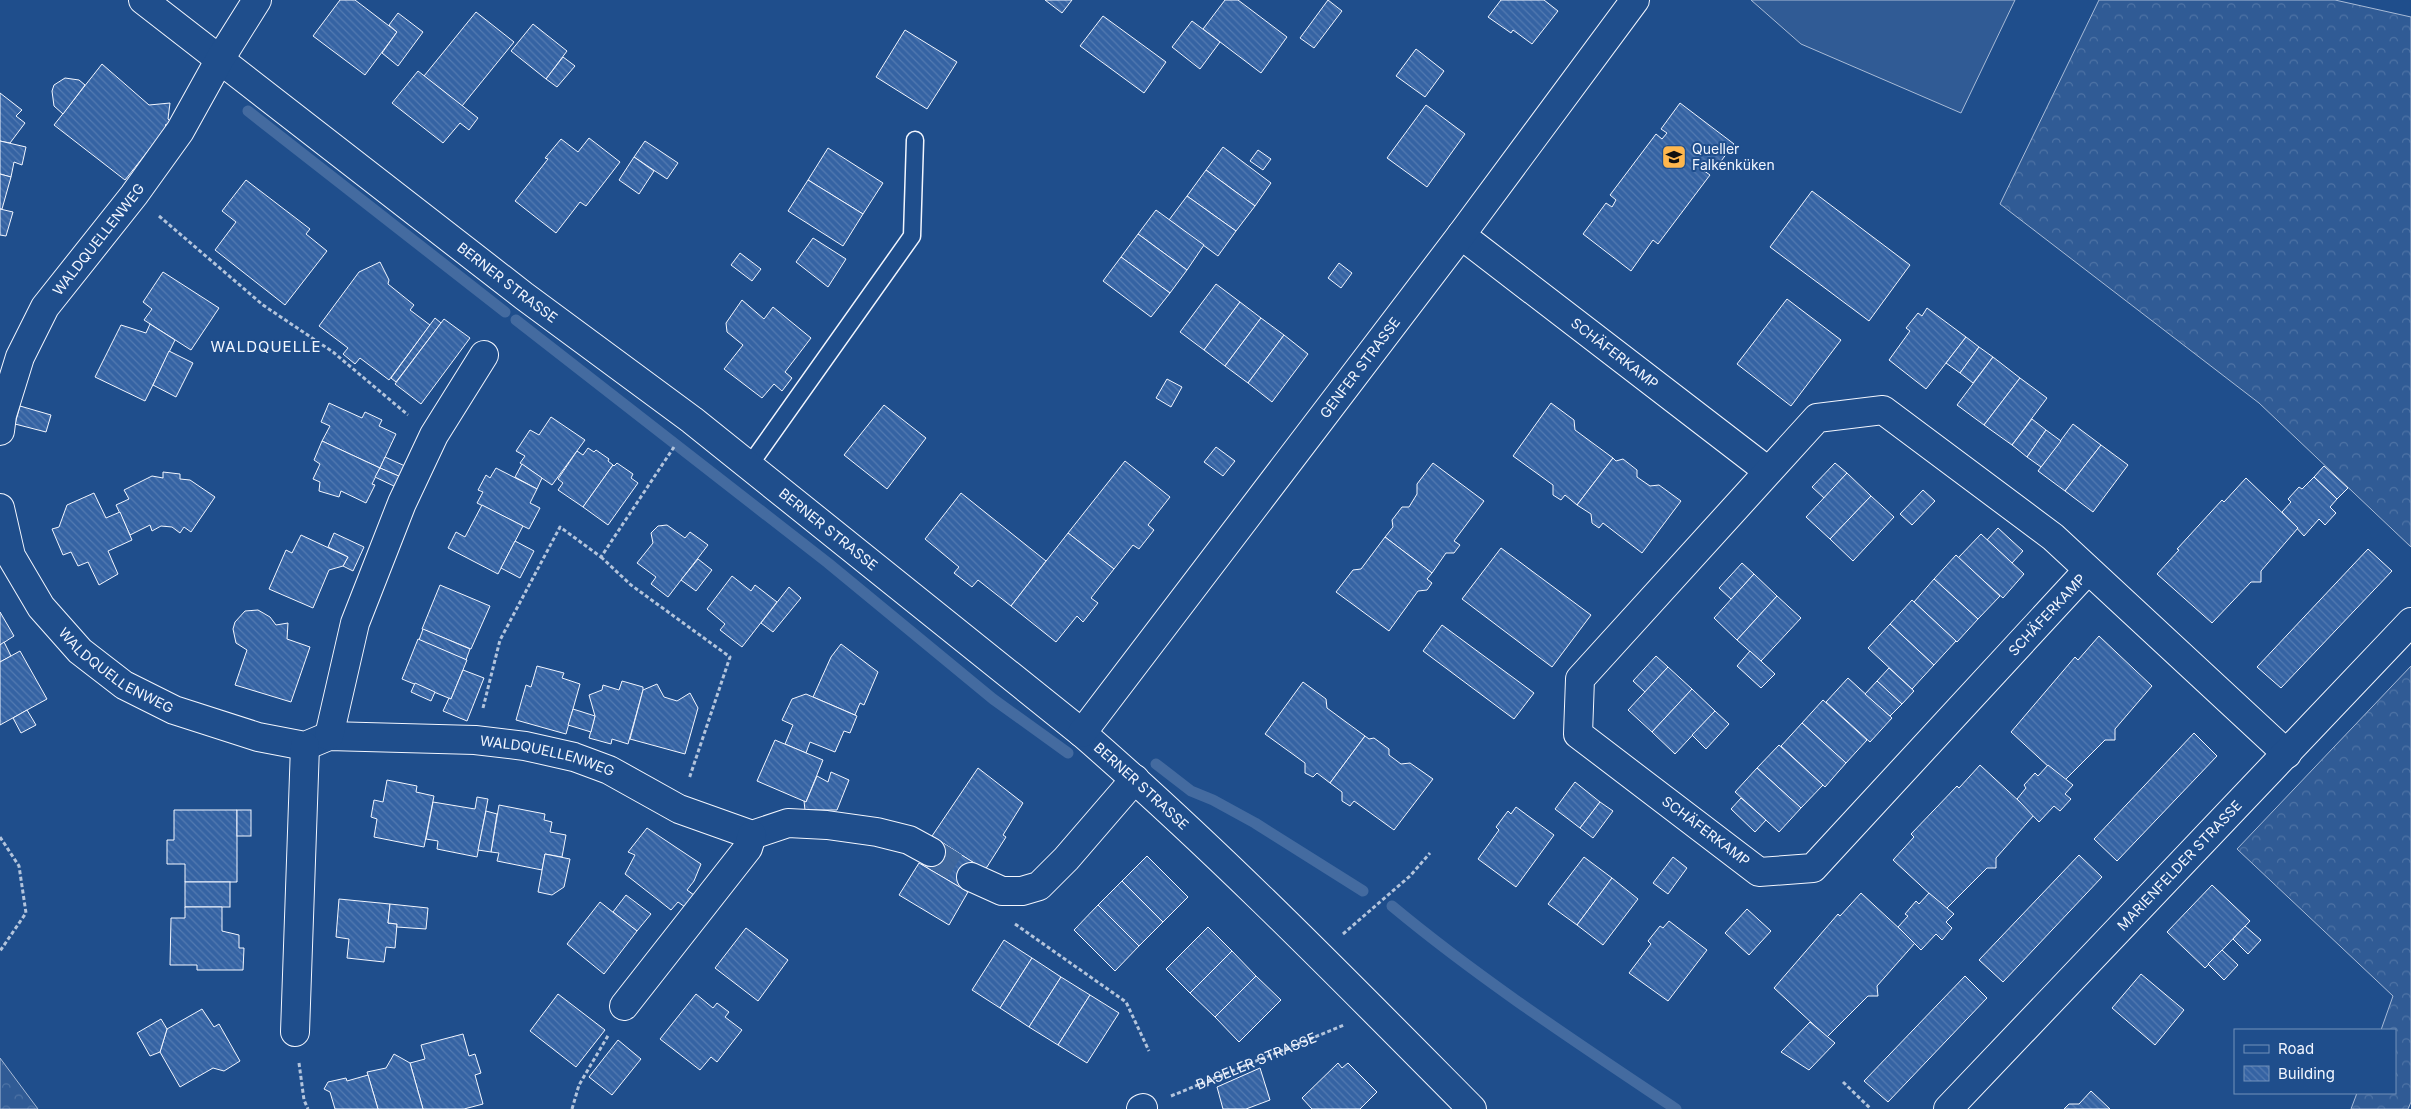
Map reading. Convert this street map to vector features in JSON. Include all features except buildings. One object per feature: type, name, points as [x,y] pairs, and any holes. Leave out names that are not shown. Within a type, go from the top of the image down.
[{"type":"street","name":"BERNER STRASSE","points":[[143,0],[524,296],[692,420],[1082,733],[1135,779],[1318,956],[1472,1109]]},
{"type":"street","name":"WALDQUELLENWEG","points":[[0,432],[2,415],[20,357],[44,307],[134,195],[180,131],[220,59],[257,0]]},
{"type":"street","name":"GENFER STRASSE","points":[[1082,733],[1461,235],[1635,0]]},
{"type":"street","name":"SCHÄFERKAMP","points":[[1461,235],[1768,471]]},
{"type":"street","points":[[295,1032],[317,741],[355,623],[402,503],[434,435],[484,355]]},
{"type":"street","name":"SCHÄFERKAMP","points":[[2088,570],[1812,868],[1759,872],[1578,734],[1580,680],[1817,418],[1884,410],[2052,537],[2088,570],[2287,754]]},
{"type":"street","name":"WALDQUELLENWEG","points":[[0,508],[11,556],[41,607],[80,651],[116,679],[174,710],[258,737],[317,741],[475,740],[525,746],[574,757],[609,770],[679,808],[752,836]]},
{"type":"street","name":"MARIENFELDER STRASSE","points":[[1948,1109],[2411,622]]},
{"type":"street","points":[[972,877],[1002,891],[1022,891],[1039,886],[1066,859],[1135,779]]},
{"type":"street","points":[[624,1006],[748,848],[752,836],[788,823],[827,825],[877,832],[909,840],[931,852]]},
{"type":"lane","points":[[750,466],[912,236],[914,140]]},
{"type":"path","points":[[134,195],[263,305],[333,352],[397,407],[434,435]]},
{"type":"path","points":[[601,558],[666,461]]},
{"type":"path","points":[[475,740],[500,640],[560,527],[601,558],[631,586],[730,657],[679,808]]},
{"type":"path","points":[[0,837],[19,866],[26,913],[0,951]]},
{"type":"path","points":[[1318,956],[1410,876],[1430,852]]},
{"type":"path","points":[[1002,891],[1013,923],[1126,1002],[1149,1052]]},
{"type":"path","points":[[572,1109],[579,1085],[624,1006]]},
{"type":"path","name":"BASELER STRASSE","points":[[1142,1108],[1349,1023],[1369,1006]]},
{"type":"path","points":[[295,1032],[304,1100],[308,1109]]},
{"type":"path","points":[[1843,1082],[1871,1109]]},
{"type":"green space","points":[[2099,0],[2335,0],[2411,17],[2411,547],[2259,403],[2000,204]]},
{"type":"green space","points":[[2411,666],[2411,1102],[2408,1109],[2351,1109],[2357,1094],[2396,1094],[2396,1029],[2381,1029],[2393,996],[2237,849]]},
{"type":"green space","points":[[0,1058],[38,1109],[0,1109]]},
{"type":"shaded area","points":[[1751,0],[2015,0],[1961,113],[1801,44]]},
{"type":"waterway","points":[[248,111],[505,312]]},
{"type":"waterway","points":[[516,320],[828,563],[993,699],[1068,753]]},
{"type":"waterway","points":[[1156,764],[1191,791],[1213,800],[1255,823],[1363,891]]},
{"type":"waterway","points":[[1392,906],[1495,986],[1676,1109]]},
{"type":"tunnel","points":[[931,852],[971,877]]},
{"type":"place","name":"Queller Falkenküken","points":[[1674,157]]},
{"type":"district","name":"WALDQUELLE","points":[[266,347]]}]
